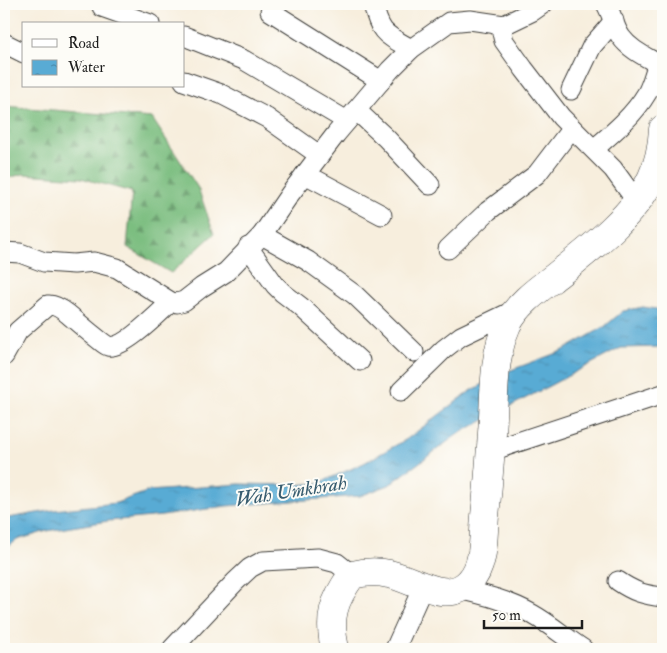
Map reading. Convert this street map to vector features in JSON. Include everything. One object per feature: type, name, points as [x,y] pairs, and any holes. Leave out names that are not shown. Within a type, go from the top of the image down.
[{"type":"highway","points":[[335,649],[332,633],[332,616],[337,599],[352,575],[365,572],[390,574],[438,592],[448,592],[459,589],[469,583],[476,573],[480,563],[492,442],[496,366],[508,323],[519,308],[537,290],[628,213],[643,195],[652,178],[663,139]]},
{"type":"street","points":[[373,4],[378,24],[386,34],[411,49]]},
{"type":"street","points":[[4,252],[20,253],[44,262],[74,264],[94,262],[117,268],[171,302],[184,301],[226,272],[255,241],[351,115],[411,49],[465,10],[504,24],[533,11],[543,4]]},
{"type":"street","points":[[594,149],[621,126],[648,91],[661,65],[637,52],[626,43],[620,36],[606,4]]},
{"type":"street","points":[[102,7],[144,22]]},
{"type":"street","points":[[270,11],[381,81]]},
{"type":"street","points":[[572,90],[592,46],[614,21]]},
{"type":"street","points":[[504,24],[502,33],[504,41],[543,94],[572,128],[613,169],[637,202]]},
{"type":"street","points":[[185,36],[244,60],[351,115],[386,138],[430,186]]},
{"type":"street","points":[[4,43],[22,52]]},
{"type":"street","points":[[185,81],[221,94],[267,118],[319,155]]},
{"type":"street","points":[[448,249],[488,211],[537,174],[572,128]]},
{"type":"street","points":[[305,174],[382,215]]},
{"type":"street","points":[[255,241],[308,261],[356,295],[414,352]]},
{"type":"street","points":[[255,241],[275,285],[360,361]]},
{"type":"street","points":[[4,356],[18,331],[44,306],[53,305],[65,312],[106,346],[111,347],[118,346],[133,335],[171,302]]},
{"type":"street","points":[[401,390],[444,348],[461,336],[519,308]]},
{"type":"street","points":[[492,442],[663,394]]},
{"type":"street","points":[[172,649],[235,582],[250,568],[263,561],[318,558],[337,563],[352,575]]},
{"type":"street","points":[[618,581],[635,592],[647,596],[663,597]]},
{"type":"street","points":[[395,649],[423,586]]},
{"type":"street","points":[[459,589],[495,598],[526,611],[583,649]]},
{"type":"green space","points":[[4,106],[152,118],[198,188],[214,234],[171,273],[127,247],[132,192],[81,178],[23,174],[4,179]]},
{"type":"water","name":"Wah Umkhrah","points":[[643,307],[663,310],[663,347],[621,348],[458,434],[389,485],[360,496],[226,506],[47,531],[17,540],[4,550],[4,521],[8,518],[54,510],[116,503],[149,491],[239,484],[293,485],[319,483],[364,463],[407,439],[469,392],[503,373],[562,351],[604,327],[623,311]]}]
